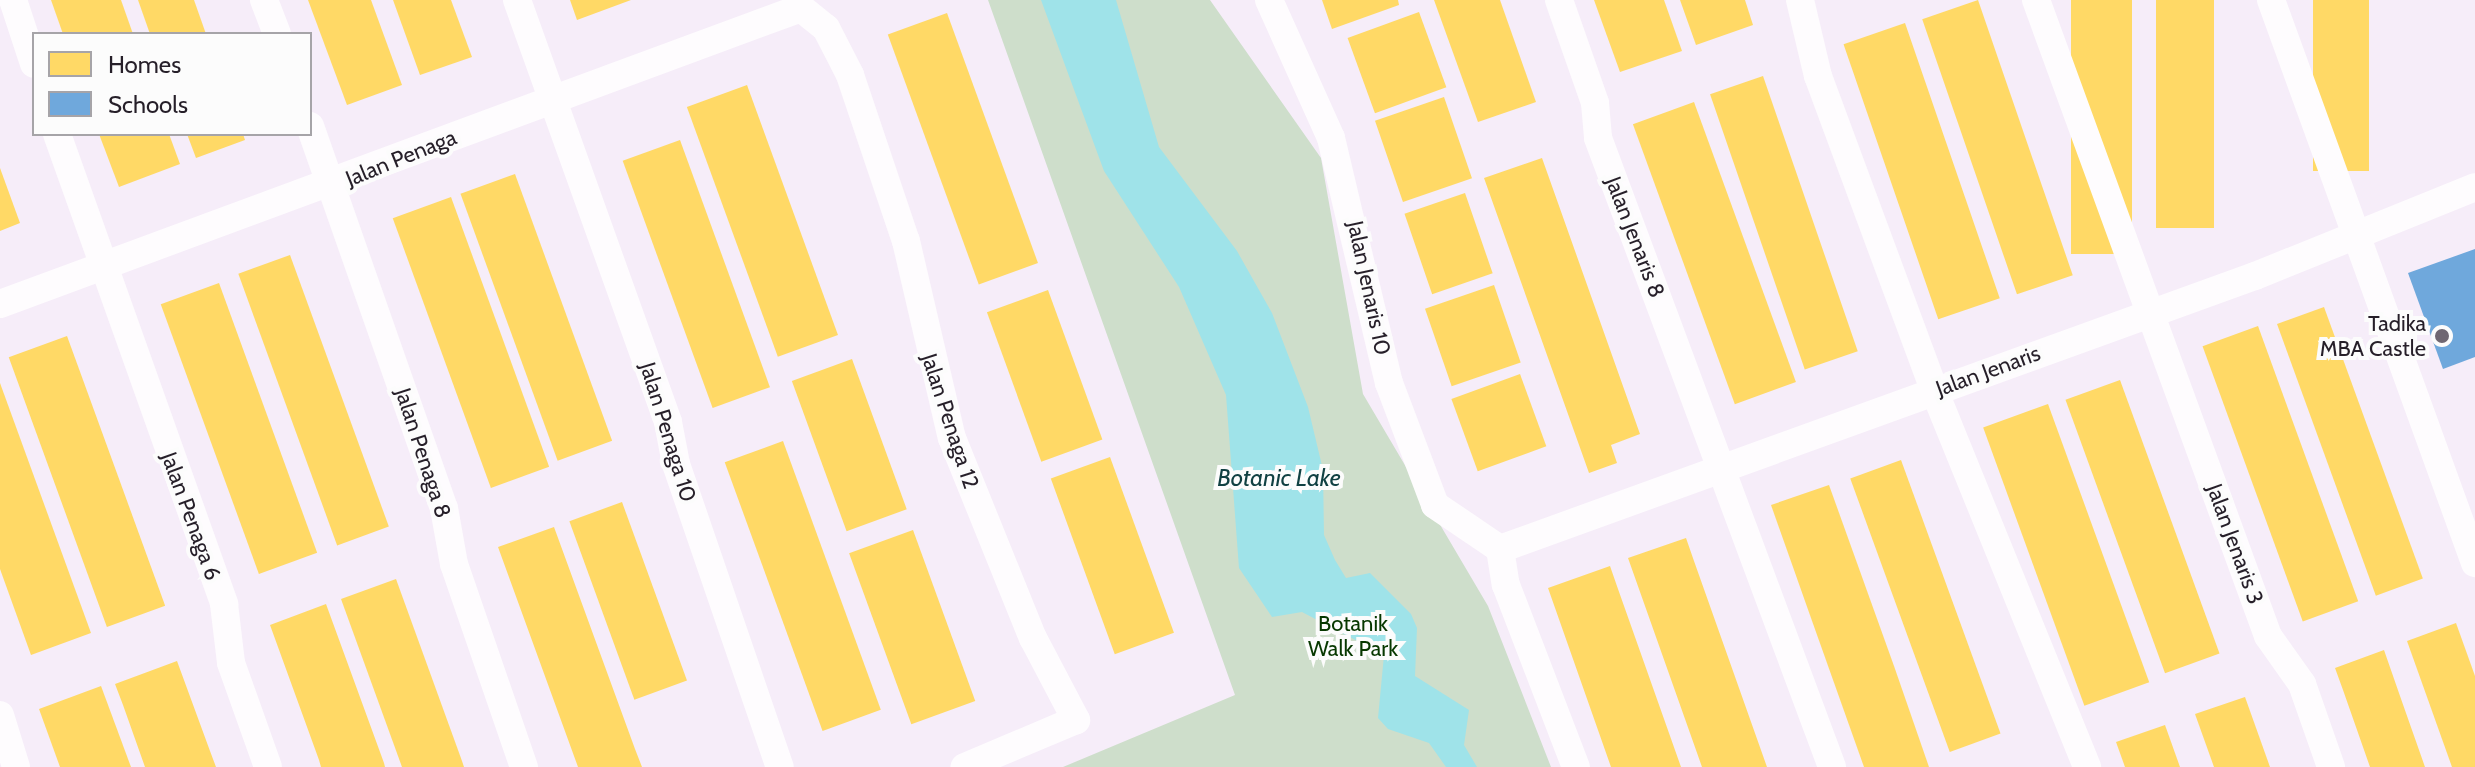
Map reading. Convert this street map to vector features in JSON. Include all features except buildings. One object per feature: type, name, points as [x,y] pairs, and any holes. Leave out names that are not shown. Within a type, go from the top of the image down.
[{"type":"street","points":[[13,0],[32,58]]},
{"type":"street","points":[[264,0],[276,32]]},
{"type":"street","name":"Jalan Penaga 10","points":[[517,0],[780,767]]},
{"type":"street","name":"Jalan Jenaris 10","points":[[1269,0],[1331,138],[1389,383],[1435,505],[1500,549]]},
{"type":"street","name":"Jalan Jenaris 8","points":[[1559,0],[1595,103],[1598,138],[1832,767]]},
{"type":"street","points":[[1800,0],[1818,76],[1934,390],[2087,767]]},
{"type":"street","name":"Jalan Jenaris 3","points":[[2036,0],[2268,636],[2302,684],[2331,767]]},
{"type":"street","points":[[2271,0],[2475,563]]},
{"type":"street","name":"Jalan Penaga","points":[[0,304],[332,186],[799,4]]},
{"type":"street","name":"Jalan Penaga 12","points":[[799,4],[826,28],[850,75],[906,241],[952,438],[1033,638],[1076,720],[965,767]]},
{"type":"street","name":"Jalan Penaga 8","points":[[312,131],[444,508],[454,564],[524,767]]},
{"type":"street","name":"Jalan Penaga 6","points":[[58,136],[100,268],[224,604],[231,663],[268,767]]},
{"type":"street","name":"Jalan Jenaris","points":[[1500,549],[1723,470],[1934,390],[2152,314],[2475,187]]},
{"type":"street","points":[[1500,549],[1506,585],[1576,767]]},
{"type":"street","points":[[0,715],[16,767]]},
{"type":"green space","name":"Botanik Walk Park","points":[[988,0],[1210,0],[1321,158],[1363,394],[1488,606],[1551,767],[1063,767],[1235,695]]},
{"type":"water","name":"Botanic Lake","points":[[1041,0],[1116,0],[1159,147],[1237,251],[1272,313],[1308,407],[1323,470],[1324,535],[1335,560],[1346,578],[1370,573],[1411,614],[1417,628],[1415,676],[1469,710],[1464,745],[1477,767],[1446,767],[1429,743],[1388,729],[1378,718],[1384,655],[1302,612],[1272,617],[1239,568],[1226,395],[1179,287],[1104,171]]},
{"type":"place","name":"Tadika MBA Castle","points":[[2442,336]]}]
